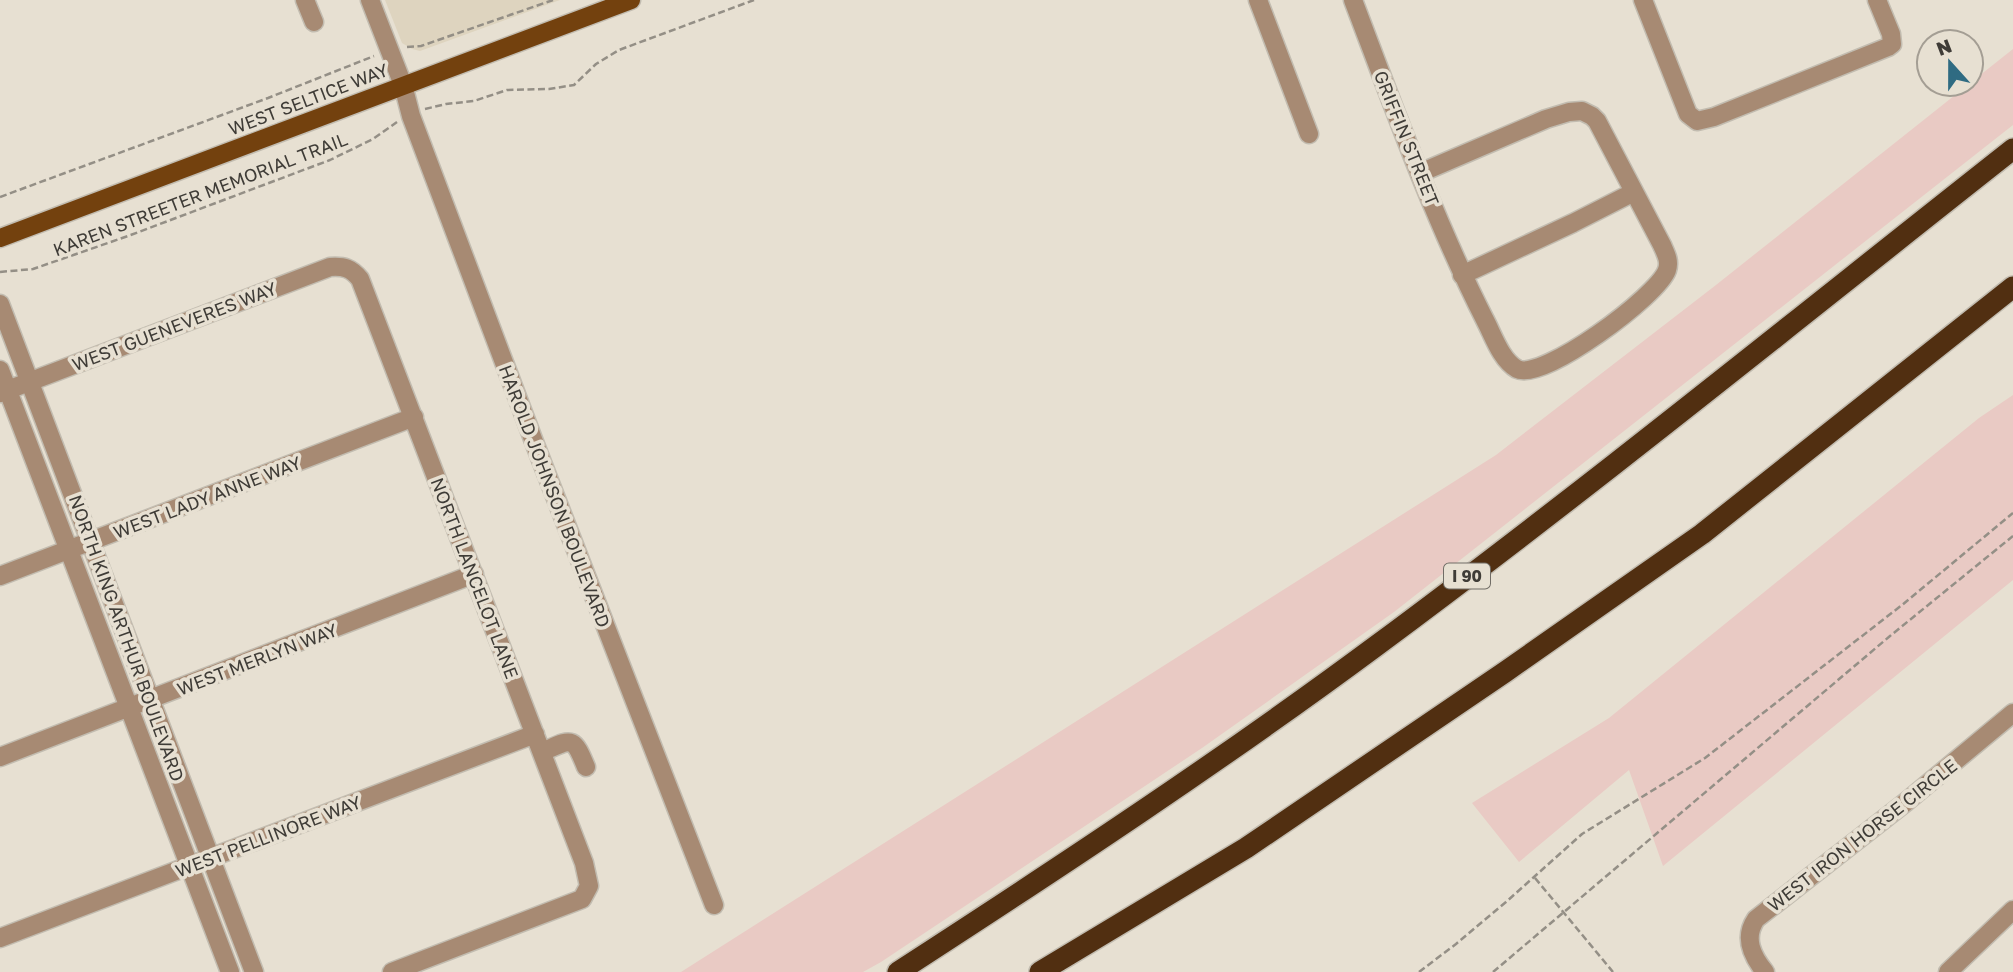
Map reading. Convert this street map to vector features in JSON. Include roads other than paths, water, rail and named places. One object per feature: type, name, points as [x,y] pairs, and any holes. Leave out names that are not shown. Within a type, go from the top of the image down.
[{"type":"highway","name":"I 90","points":[[898,972],[1138,816],[1377,645],[1551,512],[2013,149]]},
{"type":"highway","points":[[1040,972],[1246,848],[1702,534],[2013,287]]},
{"type":"main road","name":"WEST SELTICE WAY","points":[[0,238],[631,0]]},
{"type":"street","points":[[305,0],[314,22]]},
{"type":"street","name":"HAROLD JOHNSON BOULEVARD","points":[[370,0],[531,435],[713,905]]},
{"type":"street","points":[[1258,0],[1309,134]]},
{"type":"street","name":"GRIFFIN STREET","points":[[1353,0],[1420,173],[1462,275],[1505,358],[1517,369],[1531,371],[1569,354],[1651,293],[1667,270],[1669,260],[1597,121],[1582,111],[1546,119],[1420,173]]},
{"type":"street","points":[[1643,0],[1688,114],[1697,121],[1704,121],[1885,49],[1892,44],[1891,34],[1877,0]]},
{"type":"street","points":[[1462,275],[1634,192]]},
{"type":"street","name":"WEST GUENEVERES WAY","points":[[4,391],[317,271],[341,266],[350,269]]},
{"type":"street","name":"NORTH LANCELOT LANE","points":[[350,269],[360,279],[588,875],[588,891],[582,899],[391,972]]},
{"type":"street","name":"NORTH KING ARTHUR BOULEVARD","points":[[0,304],[254,972]]},
{"type":"street","name":"NORTH KING ARTHUR BOULEVARD","points":[[0,370],[4,391],[69,550],[230,972]]},
{"type":"street","name":"WEST LADY ANNE WAY","points":[[0,576],[414,417]]},
{"type":"street","name":"WEST MERLYN WAY","points":[[0,757],[474,575]]},
{"type":"street","name":"WEST IRON HORSE CIRCLE","points":[[1765,972],[1757,961],[1749,938],[1756,919],[1906,802],[2013,713]]},
{"type":"street","name":"WEST PELLINORE WAY","points":[[0,939],[535,734]]},
{"type":"street","points":[[542,752],[571,742],[578,746],[586,767]]},
{"type":"street","points":[[1948,972],[2013,910]]}]
